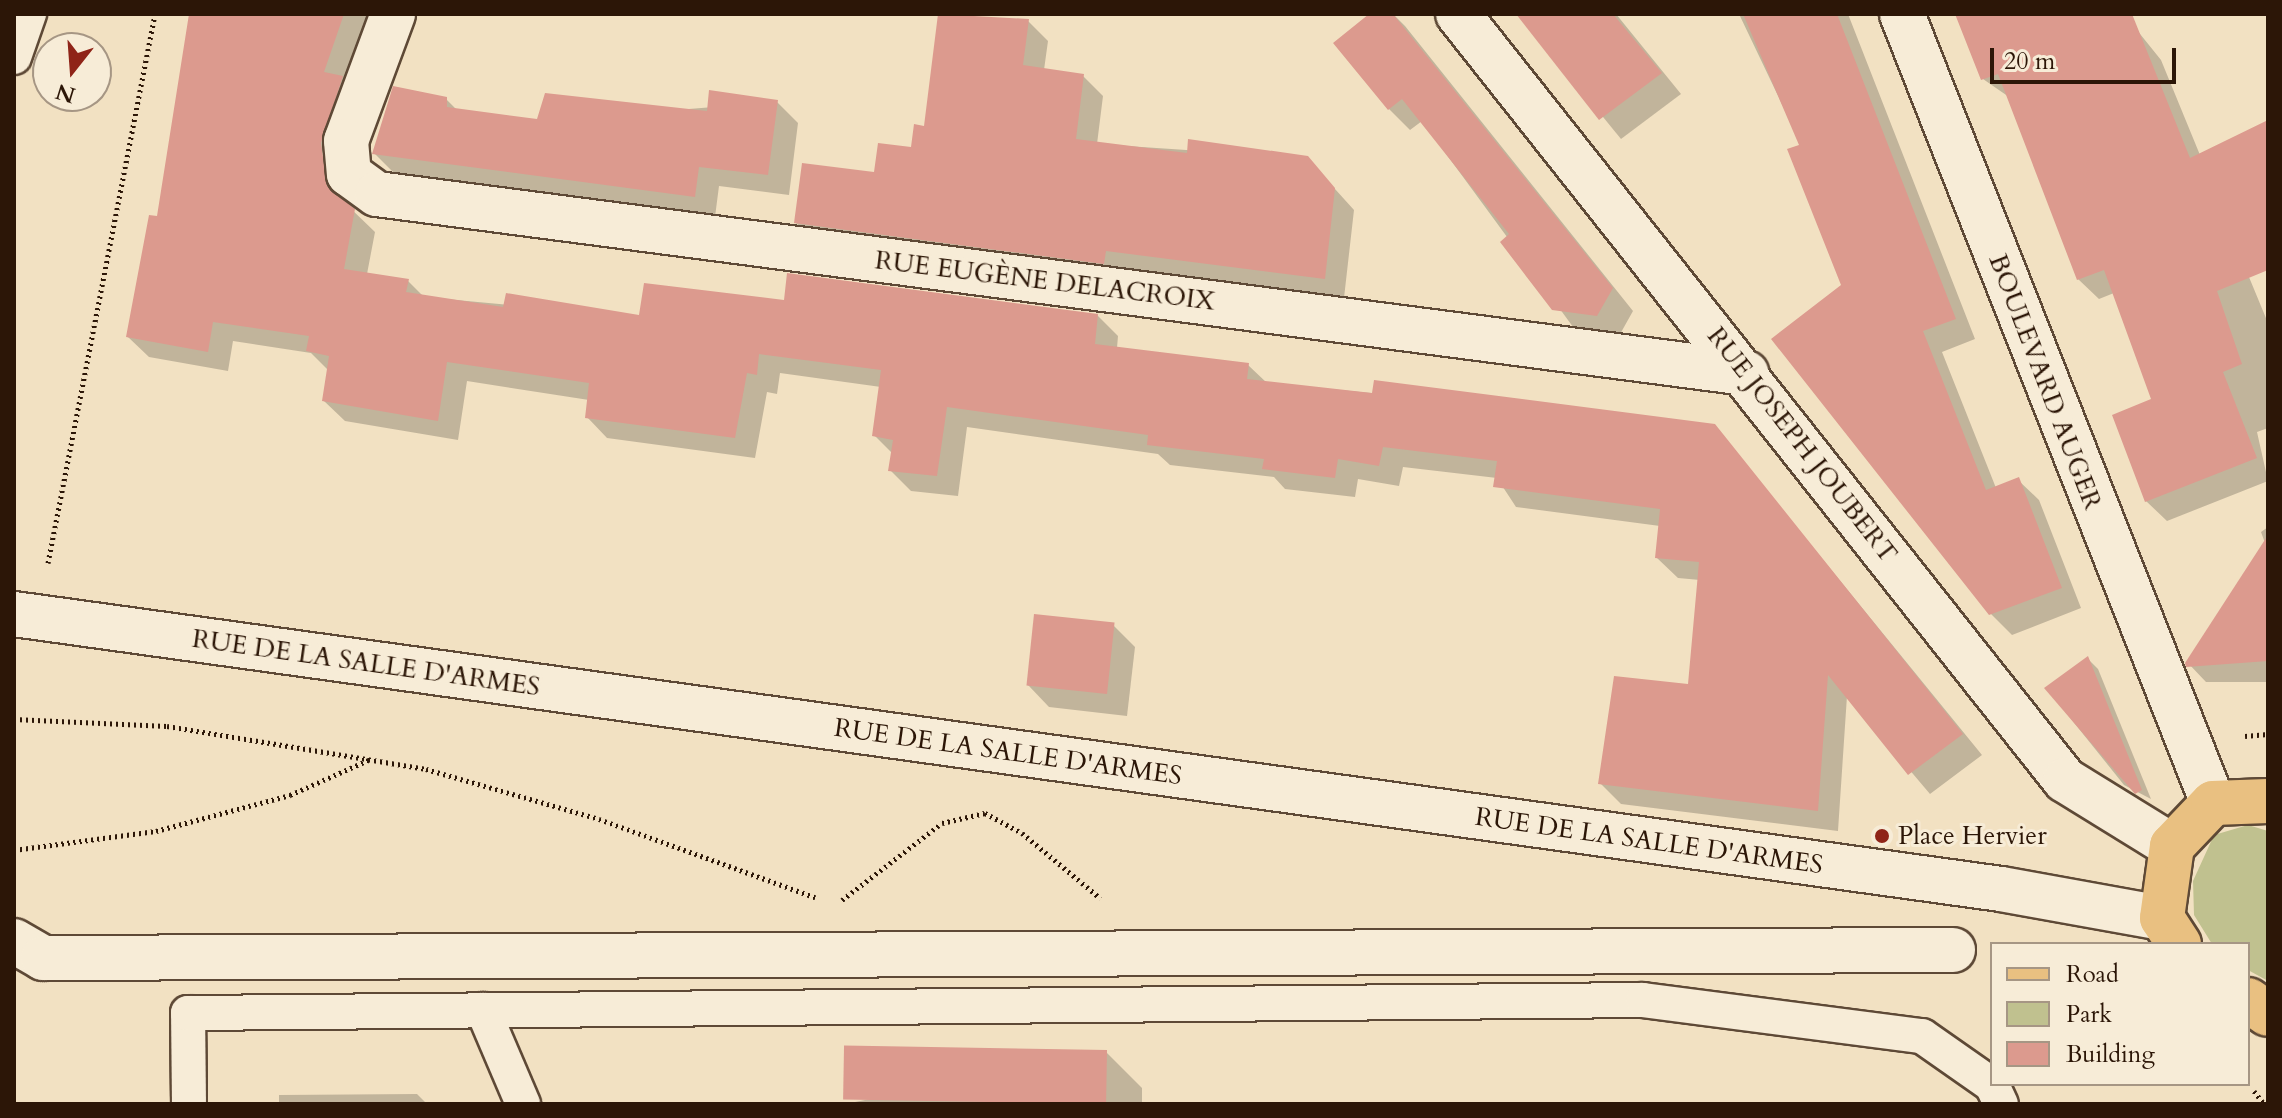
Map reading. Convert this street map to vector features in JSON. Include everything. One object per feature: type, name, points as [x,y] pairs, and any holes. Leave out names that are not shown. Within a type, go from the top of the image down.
[{"type":"main road","points":[[2170,931],[2172,846],[2213,803],[2268,801]]},
{"type":"main road","points":[[2250,1001],[2268,1014]]},
{"type":"street","name":"RUE EUGÈNE DELACROIX","points":[[393,14],[346,141],[349,174],[377,194],[1746,373]]},
{"type":"street","name":"RUE JOSEPH JOUBERT","points":[[1458,14],[1746,373],[2065,780],[2172,846]]},
{"type":"street","name":"BOULEVARD AUGER","points":[[1902,14],[2187,749],[2213,803]]},
{"type":"street","name":"RUE DE LA SALLE D'ARMES","points":[[27,616],[2001,889],[2170,931]]},
{"type":"street","points":[[14,941],[43,958],[1953,950]]},
{"type":"lane","points":[[14,57],[29,14]]},
{"type":"lane","points":[[189,1104],[188,1013],[1643,1000],[1922,1036],[1990,1084]]},
{"type":"lane","points":[[483,1010],[523,1104]]},
{"type":"path","points":[[27,616],[155,14]]},
{"type":"path","points":[[14,719],[167,726],[372,758],[599,819],[821,899]]},
{"type":"path","points":[[14,850],[156,831],[290,795],[372,758]]},
{"type":"path","points":[[849,909],[836,904],[942,823],[985,813],[1022,833],[1165,953]]},
{"type":"path","points":[[2254,1091],[2264,1104]]},
{"type":"green space","points":[[2248,825],[2268,831],[2268,981],[2250,971],[2250,942],[2211,942],[2194,915],[2193,881],[2214,835]]},
{"type":"building","points":[[189,14],[344,14],[324,72],[343,76],[321,143],[327,186],[355,209],[344,269],[409,279],[406,292],[503,307],[506,293],[639,315],[644,283],[784,300],[787,273],[1098,314],[1095,344],[1249,363],[1247,379],[1372,393],[1374,380],[1715,424],[1963,734],[1908,775],[1828,675],[1818,811],[1598,784],[1614,676],[1688,684],[1699,562],[1655,558],[1660,509],[1493,487],[1497,461],[1383,447],[1379,466],[1338,459],[1335,478],[1262,469],[1264,459],[1147,445],[1148,435],[947,407],[937,476],[888,471],[893,440],[872,436],[881,370],[759,354],[757,375],[747,373],[735,438],[585,418],[589,383],[447,362],[438,421],[322,401],[329,356],[306,351],[309,336],[213,322],[208,352],[126,337],[149,215],[157,216]]},
{"type":"building","points":[[938,14],[1029,19],[1023,65],[1084,74],[1076,139],[1187,153],[1188,139],[1308,156],[1335,188],[1325,279],[1106,251],[1104,264],[794,223],[802,163],[874,172],[878,143],[911,147],[914,124],[924,126]]},
{"type":"building","points":[[1369,14],[1393,14],[1613,288],[1597,316],[1552,310],[1500,242],[1509,234],[1402,99],[1388,110],[1333,43]]},
{"type":"building","points":[[1516,14],[1613,14],[1662,73],[1599,120]]},
{"type":"building","points":[[1743,14],[1837,14],[1956,319],[1923,331],[1986,490],[2019,477],[2062,588],[1989,615],[1771,339],[1841,285],[1787,149],[1799,145]]},
{"type":"building","points":[[1955,14],[2132,14],[2190,158],[2268,120],[2268,270],[2217,291],[2242,364],[2223,372],[2257,458],[2145,502],[2112,415],[2151,399],[2104,270],[2077,280],[1998,74],[1981,80]]},
{"type":"building","points":[[393,86],[447,97],[447,107],[537,119],[545,93],[707,111],[709,90],[778,100],[768,175],[699,167],[695,197],[372,154]]},
{"type":"building","points":[[2268,535],[2268,661],[2186,667],[2185,663]]},
{"type":"building","points":[[1034,614],[1115,622],[1107,694],[1026,686]]},
{"type":"building","points":[[2088,656],[2142,790],[2135,794],[2044,688]]},
{"type":"building","points":[[844,1045],[1107,1050],[1106,1104],[843,1099]]},
{"type":"place","name":"Place Hervier","points":[[1882,836]]}]
